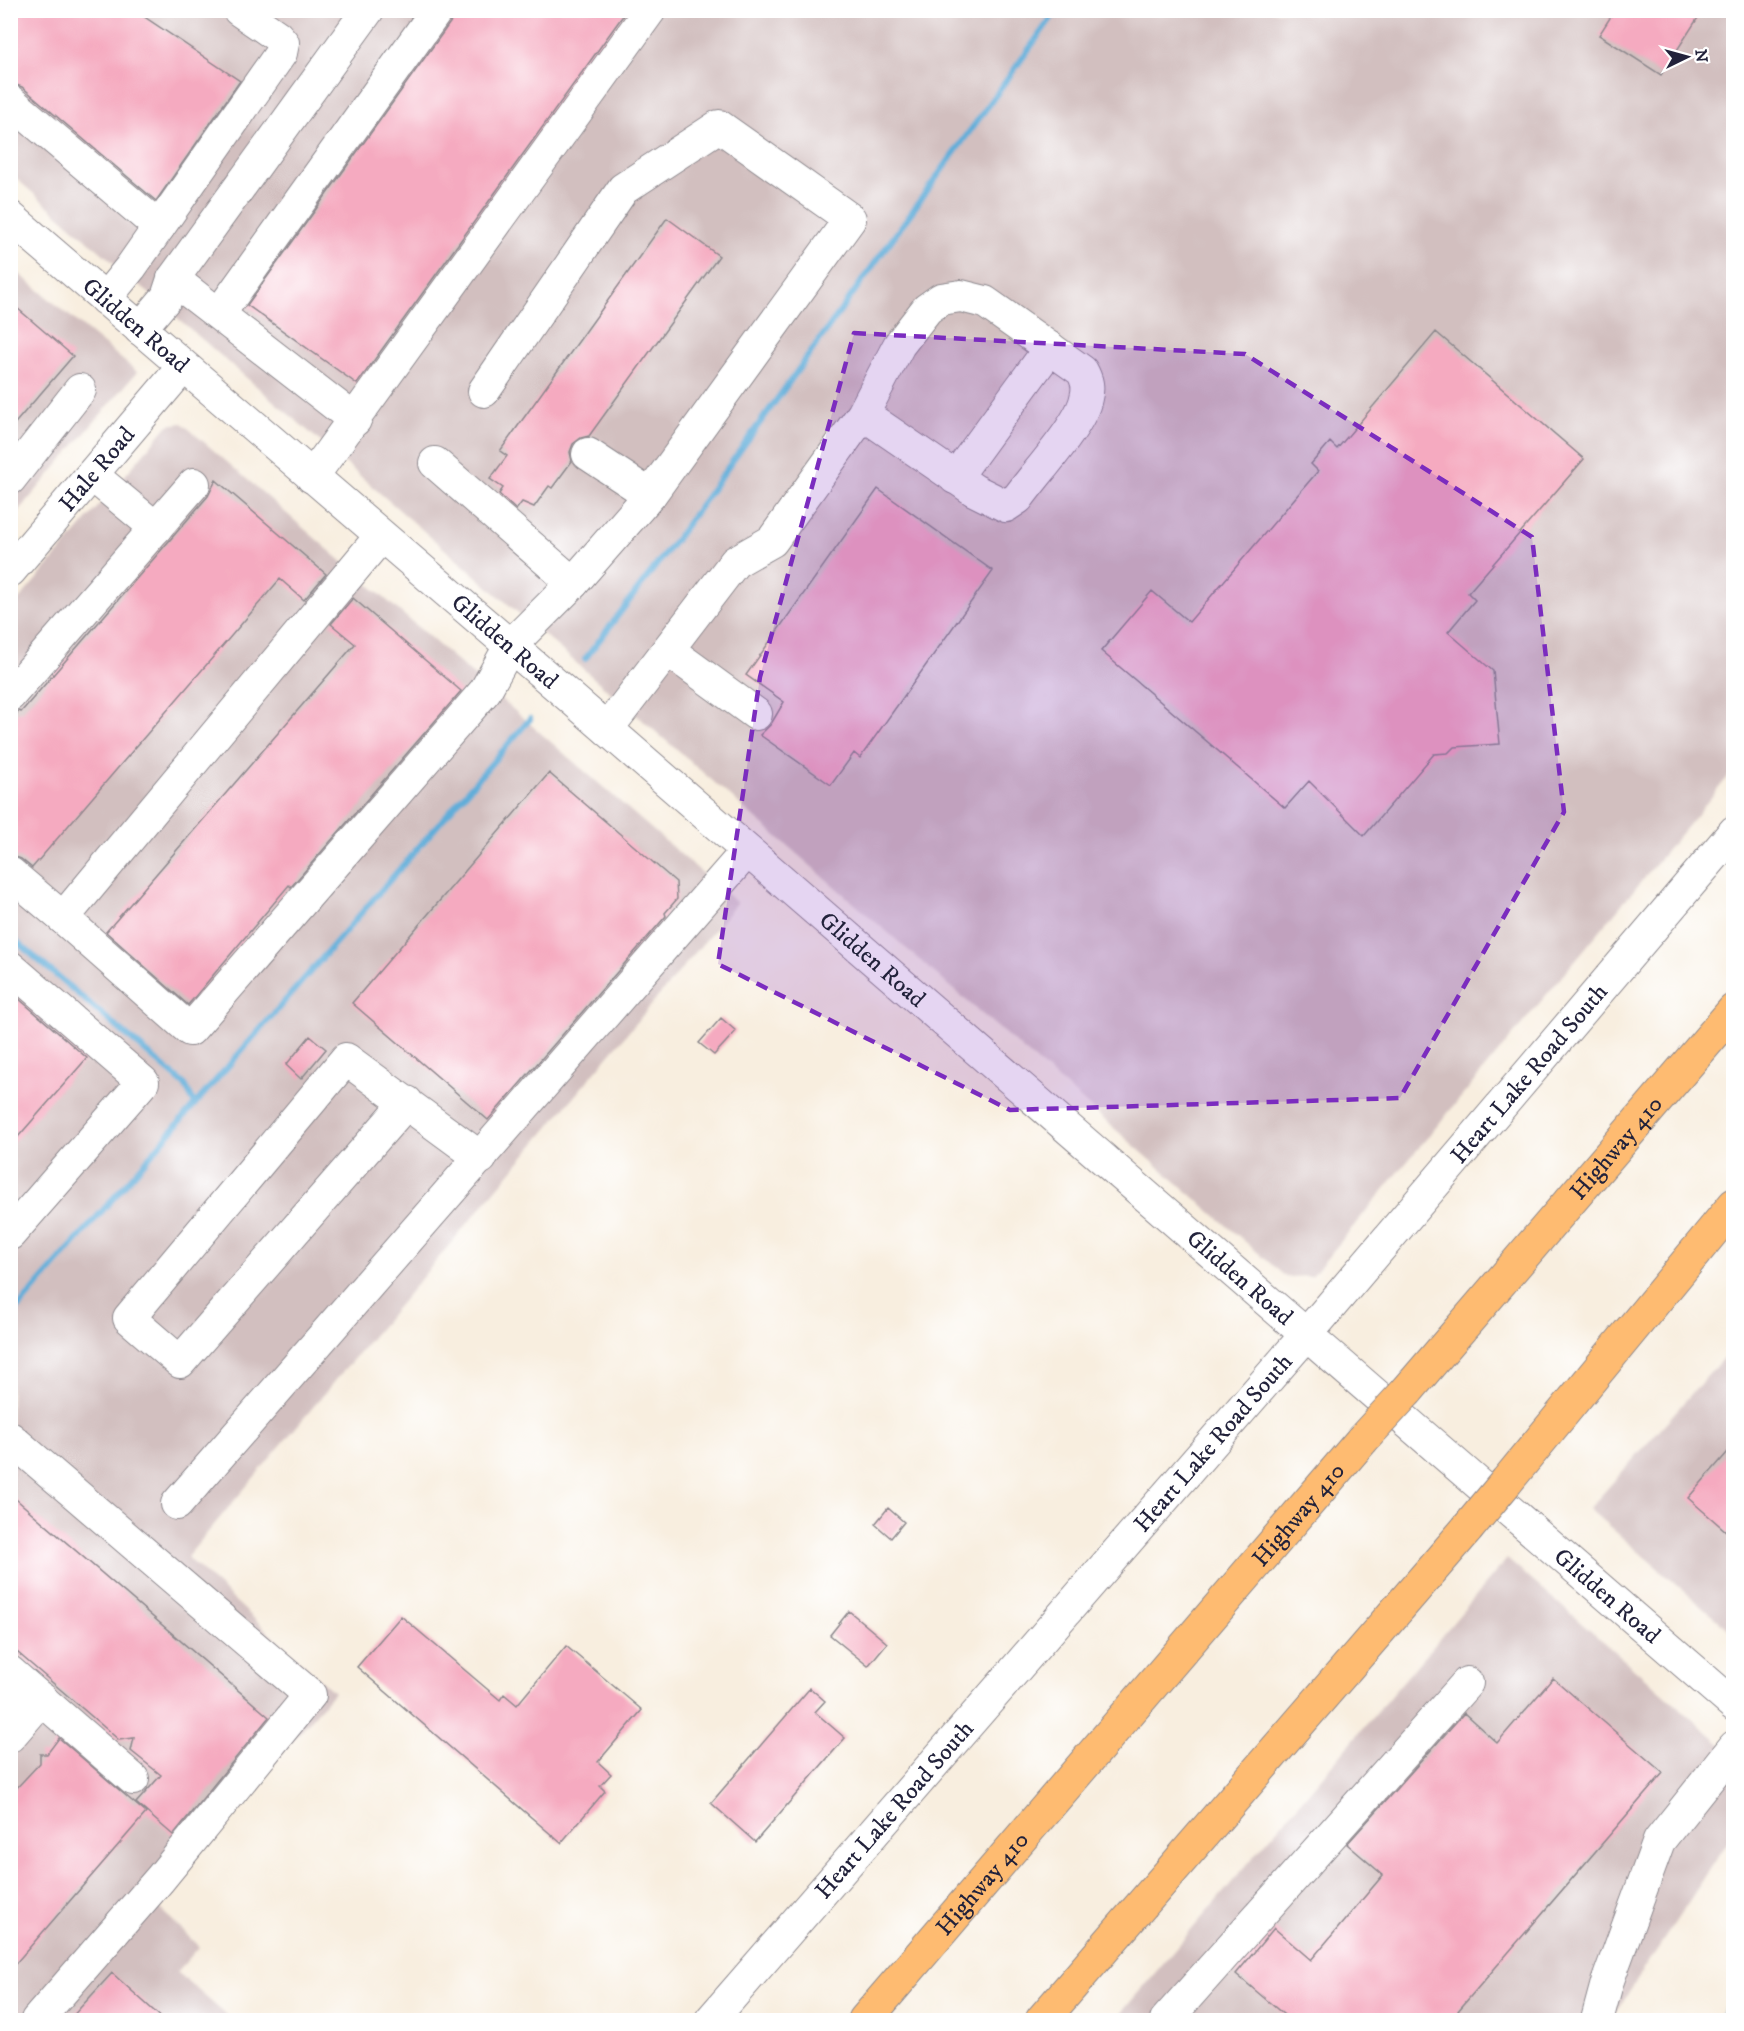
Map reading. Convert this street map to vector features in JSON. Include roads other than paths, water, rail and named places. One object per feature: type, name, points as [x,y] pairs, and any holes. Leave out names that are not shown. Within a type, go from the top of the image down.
[{"type":"highway","name":"Highway 410","points":[[865,2020],[1734,1010]]},
{"type":"highway","points":[[1050,2014],[1467,1529],[1734,1205]]},
{"type":"street","points":[[105,299],[159,227],[281,53],[283,43],[277,36],[239,10]]},
{"type":"street","points":[[140,330],[167,297],[173,279],[368,10]]},
{"type":"street","points":[[219,314],[437,10]]},
{"type":"street","points":[[312,477],[651,10]]},
{"type":"street","points":[[10,101],[159,227]]},
{"type":"street","points":[[10,873],[190,1030],[485,691],[510,646],[573,583],[650,495],[850,219],[719,126],[623,189],[484,391]]},
{"type":"street","name":"Glidden Road","points":[[10,217],[607,729],[1734,1705]]},
{"type":"street","points":[[173,279],[355,420]]},
{"type":"street","points":[[607,729],[735,562],[772,541],[863,414],[899,345],[927,309],[941,299],[961,296],[985,302],[1082,371],[1088,383],[1086,399],[1078,417],[1017,498],[1006,506],[955,477],[863,414]]},
{"type":"street","points":[[955,477],[1050,348]]},
{"type":"street","name":"Hale Road","points":[[16,554],[92,476],[183,367]]},
{"type":"street","points":[[10,479],[80,390]]},
{"type":"street","points":[[588,454],[650,495]]},
{"type":"street","points":[[435,463],[573,583]]},
{"type":"street","points":[[92,476],[156,528]]},
{"type":"street","points":[[10,695],[194,484]]},
{"type":"street","points":[[63,918],[381,536]]},
{"type":"street","points":[[668,650],[756,714]]},
{"type":"street","name":"Heart Lake Road South","points":[[711,2020],[1306,1335],[1734,832]]},
{"type":"street","points":[[177,1503],[747,851]]},
{"type":"street","points":[[10,967],[143,1082],[10,1234]]},
{"type":"street","points":[[407,1101],[180,1362],[129,1318],[346,1059],[407,1101],[481,1158]]},
{"type":"street","points":[[10,1438],[310,1695],[160,1879],[37,2020]]},
{"type":"street","points":[[10,1672],[133,1779]]},
{"type":"street","points":[[1166,2020],[1467,1683]]},
{"type":"street","points":[[10,1736],[42,1699]]},
{"type":"street","points":[[1597,2020],[1606,1983],[1659,1841],[1734,1747]]},
{"type":"waterway","points":[[585,659],[677,538],[1057,10]]},
{"type":"waterway","points":[[10,1317],[530,719]]},
{"type":"waterway","points":[[10,936],[185,1085],[195,1104]]},
{"type":"waterway","points":[[1720,2020],[1734,1999]]}]
